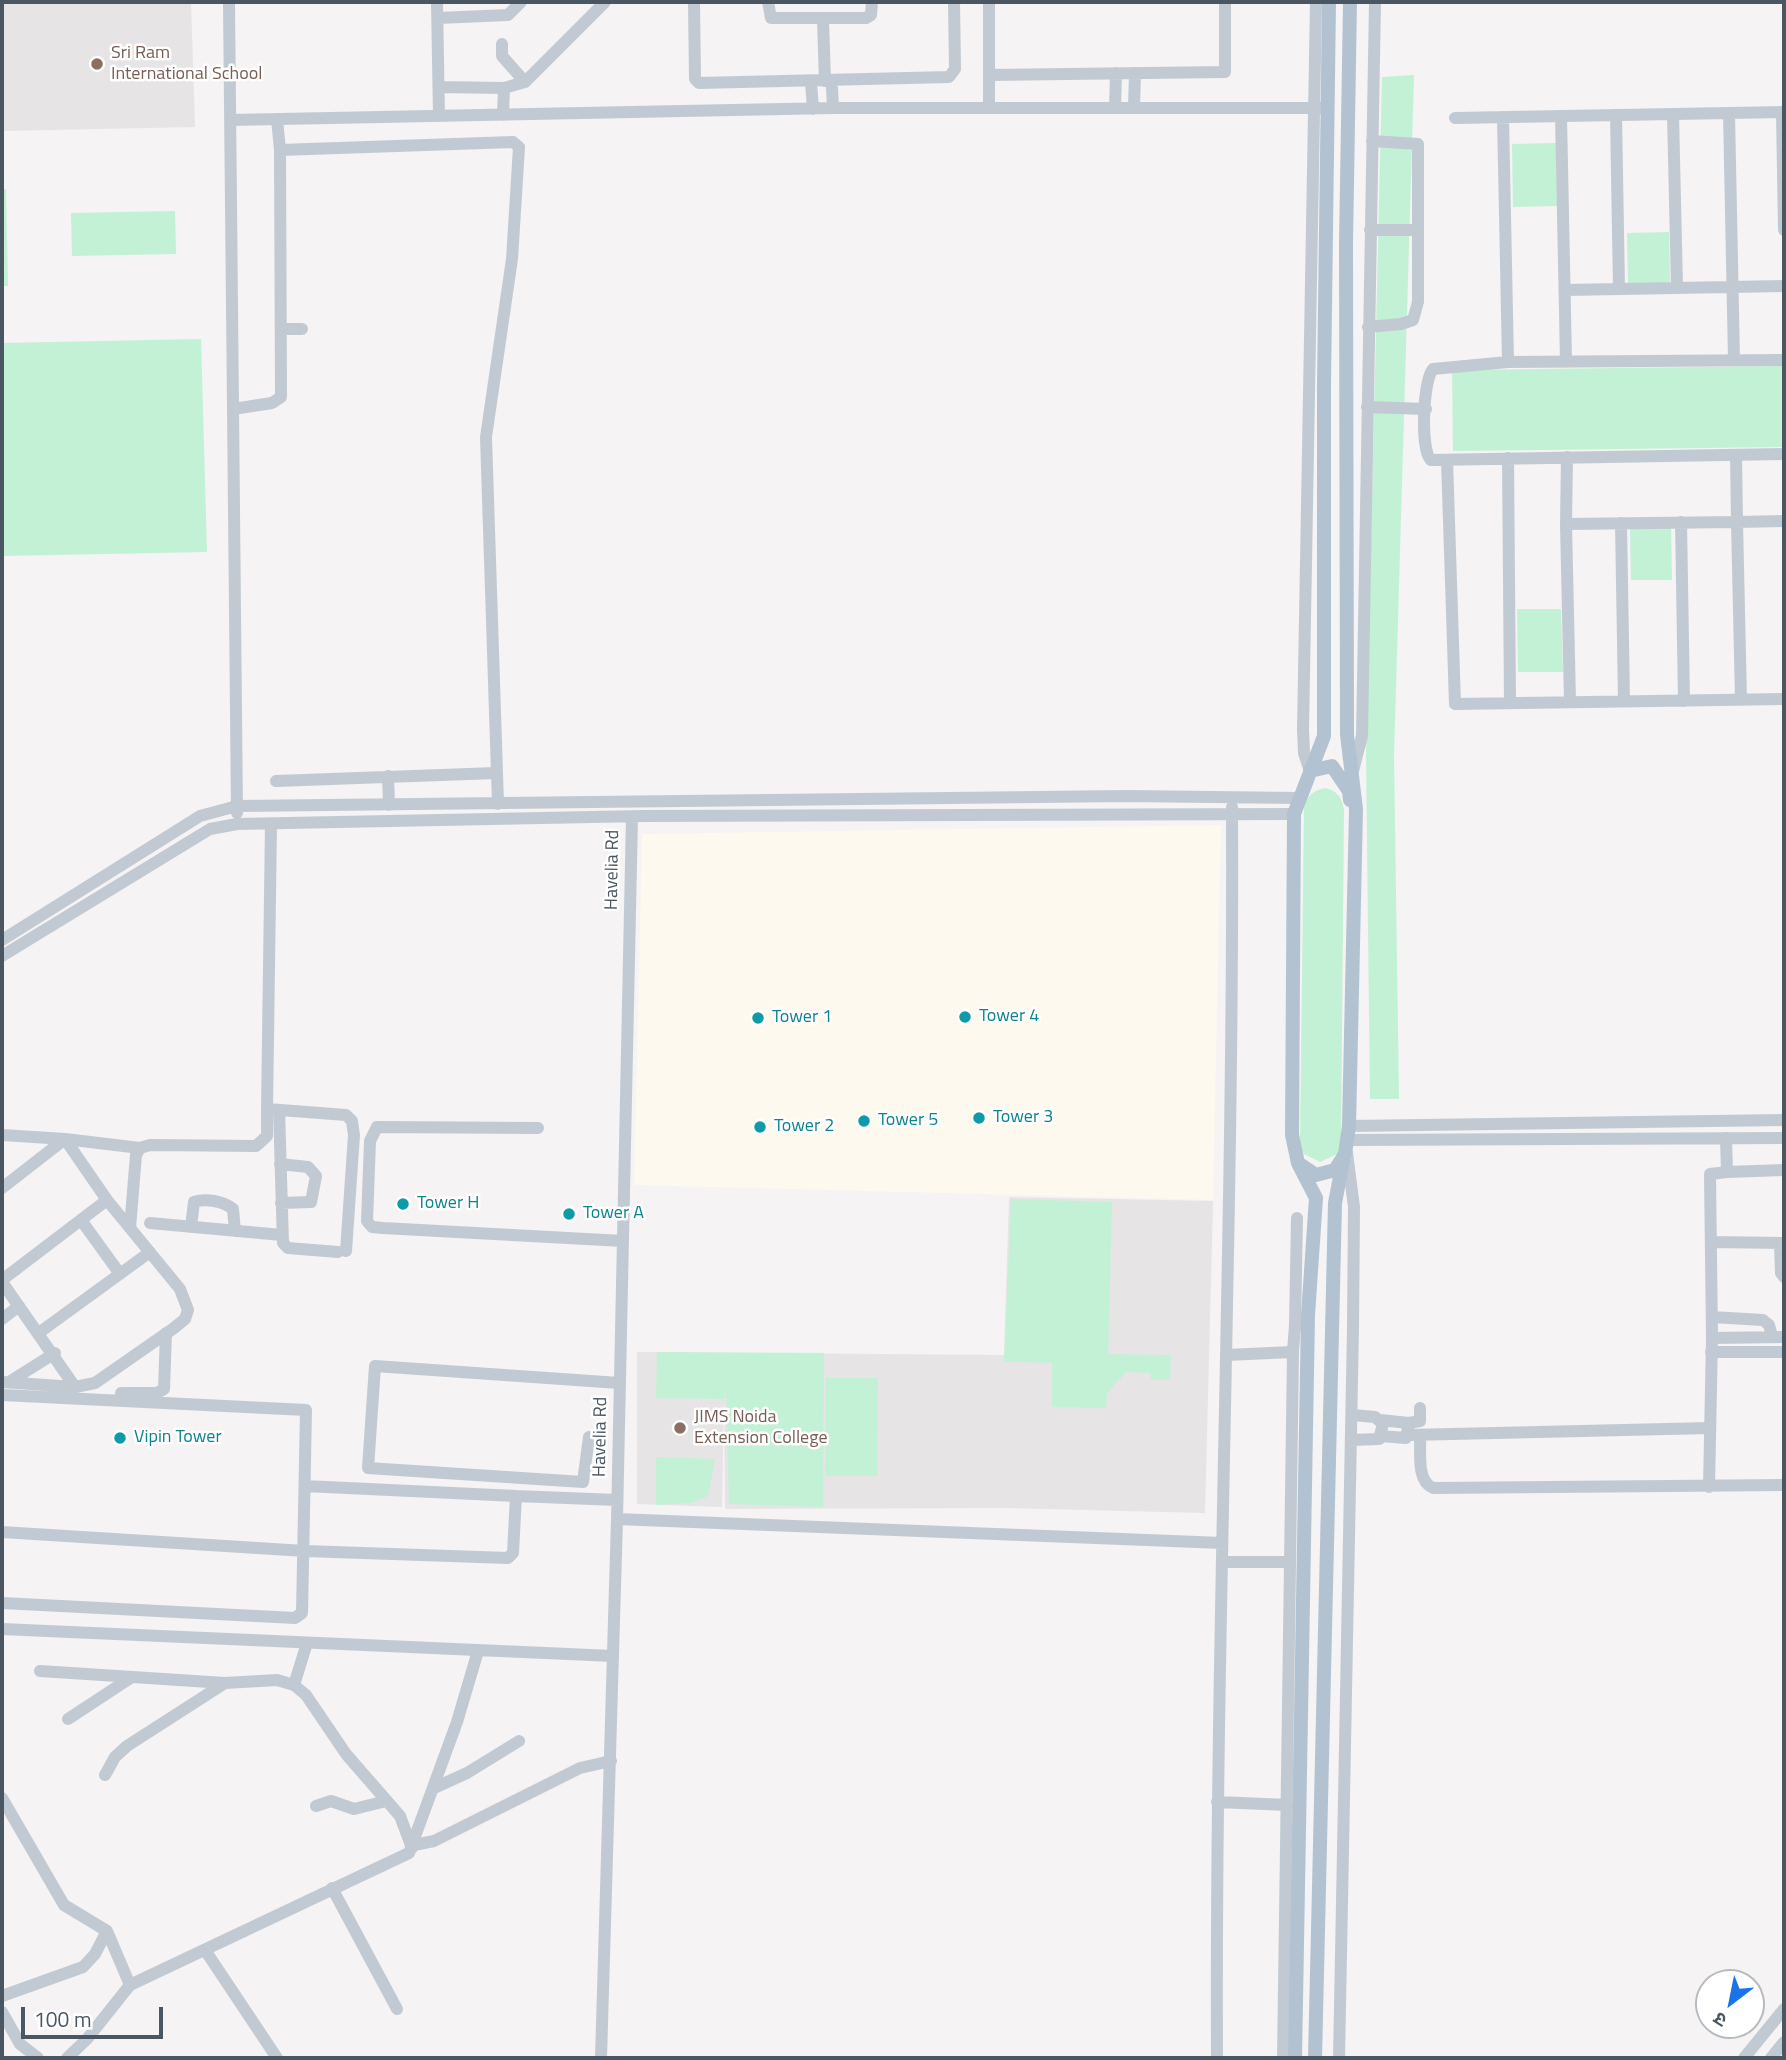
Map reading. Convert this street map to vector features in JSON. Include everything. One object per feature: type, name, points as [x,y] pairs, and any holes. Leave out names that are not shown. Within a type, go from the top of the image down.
[{"type":"main road","points":[[1295,2058],[1301,1326],[1315,1198],[1298,1163],[1292,1135],[1294,814],[1324,736],[1321,108],[1329,2]]},
{"type":"main road","points":[[1315,2058],[1335,1203],[1347,1142],[1356,826],[1353,771],[1347,735],[1345,469],[1350,2]]},
{"type":"main road","points":[[1310,771],[1332,766],[1339,774],[1349,790],[1356,826]]},
{"type":"main road","points":[[1298,1163],[1316,1175],[1335,1170],[1347,1142]]},
{"type":"street","points":[[229,2],[237,824]]},
{"type":"street","points":[[437,2],[439,116]]},
{"type":"street","points":[[438,18],[508,8],[521,2]]},
{"type":"street","points":[[439,87],[505,88],[524,82],[605,2]]},
{"type":"street","points":[[694,2],[697,82],[811,82],[829,85],[953,76],[954,2]]},
{"type":"street","points":[[768,2],[771,18],[823,20],[866,18],[871,15],[872,2]]},
{"type":"street","points":[[989,2],[989,108]]},
{"type":"street","points":[[989,75],[1225,72],[1225,2]]},
{"type":"street","points":[[1310,771],[1304,753],[1303,730],[1321,108],[1316,2]]},
{"type":"street","points":[[1353,771],[1362,736],[1375,2]]},
{"type":"street","points":[[823,20],[829,85],[834,108]]},
{"type":"street","points":[[502,44],[502,55],[524,82]]},
{"type":"street","points":[[1115,73],[1115,108]]},
{"type":"street","points":[[1134,108],[1135,73]]},
{"type":"street","points":[[811,82],[813,109]]},
{"type":"street","points":[[503,115],[505,88]]},
{"type":"street","points":[[230,120],[834,108],[1321,108]]},
{"type":"street","points":[[1455,118],[1783,112],[1784,230]]},
{"type":"street","points":[[1729,113],[1734,360]]},
{"type":"street","points":[[1673,114],[1676,288]]},
{"type":"street","points":[[1616,115],[1619,289]]},
{"type":"street","points":[[1561,116],[1566,362]]},
{"type":"street","points":[[1503,117],[1508,362]]},
{"type":"street","points":[[233,409],[272,403],[281,397],[280,150],[277,119]]},
{"type":"street","points":[[1368,327],[1401,324],[1413,320],[1416,314],[1418,144],[1372,141]]},
{"type":"street","points":[[280,150],[513,142],[521,151],[513,259],[486,437],[498,804]]},
{"type":"street","points":[[1370,230],[1417,230]]},
{"type":"street","points":[[1564,290],[1784,286]]},
{"type":"street","points":[[282,329],[302,329]]},
{"type":"street","points":[[1784,359],[1508,362],[1433,369],[1426,383],[1427,456],[1431,460],[1784,454]]},
{"type":"street","points":[[1367,407],[1426,409]]},
{"type":"street","points":[[1736,455],[1741,700]]},
{"type":"street","points":[[1567,457],[1570,702]]},
{"type":"street","points":[[1508,458],[1510,703]]},
{"type":"street","points":[[1447,460],[1455,704],[1784,699]]},
{"type":"street","points":[[1566,524],[1784,521]]},
{"type":"street","points":[[1681,522],[1684,701]]},
{"type":"street","points":[[1621,523],[1624,701]]},
{"type":"street","points":[[275,781],[496,773]]},
{"type":"street","points":[[388,776],[389,805]]},
{"type":"street","points":[[2,940],[185,825],[213,811],[237,806],[1232,796],[1300,798]]},
{"type":"street","points":[[1217,2058],[1217,1802],[1234,977],[1232,796]]},
{"type":"street","points":[[676,816],[677,802]]},
{"type":"street","points":[[2,956],[210,829],[237,824],[676,816],[1294,814]]},
{"type":"street","name":"Havelia Rd","points":[[601,2058],[611,1761],[632,817]]},
{"type":"street","points":[[271,824],[273,1110],[280,1164],[282,1235],[288,1248],[342,1251],[352,1121],[346,1115],[273,1110]]},
{"type":"street","points":[[2,1135],[140,1148],[150,1145],[256,1146],[267,1136],[273,1110]]},
{"type":"street","points":[[1347,1142],[1784,1120]]},
{"type":"street","points":[[538,1128],[377,1127],[370,1141],[367,1221],[372,1227],[383,1228],[623,1241]]},
{"type":"street","points":[[1726,1138],[1727,1171]]},
{"type":"street","points":[[1347,1142],[1784,1138]]},
{"type":"street","points":[[2,1188],[65,1139]]},
{"type":"street","points":[[65,1139],[107,1200],[187,1300],[184,1319],[105,1378],[79,1387]]},
{"type":"street","points":[[1339,2058],[1353,1328],[1354,1207],[1347,1142]]},
{"type":"street","points":[[130,1228],[136,1155],[140,1148]]},
{"type":"street","points":[[280,1164],[309,1167],[316,1176],[311,1202],[281,1203]]},
{"type":"street","points":[[1709,1487],[1712,1338],[1710,1174],[1784,1170]]},
{"type":"street","points":[[191,1227],[191,1209],[194,1202],[201,1199],[227,1203],[233,1209],[234,1231]]},
{"type":"street","points":[[79,1387],[2,1281],[107,1200]]},
{"type":"street","points":[[1283,2058],[1293,1352],[1301,1326],[1297,1218]]},
{"type":"street","points":[[81,1220],[120,1274]]},
{"type":"street","points":[[150,1223],[282,1235]]},
{"type":"street","points":[[1711,1242],[1782,1243],[1780,1273],[1784,1277]]},
{"type":"street","points":[[40,1332],[150,1252]]},
{"type":"street","points":[[2,1319],[19,1306]]},
{"type":"street","points":[[1712,1317],[1763,1320],[1778,1336]]},
{"type":"street","points":[[1331,1326],[1353,1328]]},
{"type":"street","points":[[5,1382],[79,1387],[111,1393],[161,1392],[166,1385],[166,1333]]},
{"type":"street","points":[[1712,1338],[1778,1336]]},
{"type":"street","points":[[1226,1355],[1293,1352]]},
{"type":"street","points":[[1711,1352],[1784,1352]]},
{"type":"street","points":[[5,1382],[55,1353]]},
{"type":"street","points":[[589,1437],[583,1482],[368,1468],[374,1366],[619,1383]]},
{"type":"street","points":[[2,1395],[306,1410],[305,1607],[295,1618],[2,1603]]},
{"type":"street","points":[[1420,1408],[1420,1420],[1413,1431],[1422,1478],[1426,1485],[1433,1488],[1784,1485]]},
{"type":"street","points":[[1352,1415],[1380,1420],[1413,1431]]},
{"type":"street","points":[[1380,1420],[1383,1430],[1381,1436]]},
{"type":"street","points":[[1351,1440],[1373,1440],[1381,1436],[1413,1431],[1710,1428]]},
{"type":"street","points":[[305,1486],[617,1500]]},
{"type":"street","points":[[2,1532],[305,1551],[508,1559],[513,1553],[516,1496]]},
{"type":"street","points":[[617,1519],[1222,1543]]},
{"type":"street","points":[[1222,1562],[1290,1562]]},
{"type":"street","points":[[2,1629],[613,1656]]},
{"type":"street","points":[[294,1685],[307,1643]]},
{"type":"street","points":[[67,2058],[130,1985],[409,1853],[434,1787],[478,1651]]},
{"type":"street","points":[[40,1671],[225,1683],[277,1680],[294,1685],[306,1695],[346,1754],[400,1816],[413,1847]]},
{"type":"street","points":[[68,1719],[132,1677]]},
{"type":"street","points":[[104,1774],[115,1757],[127,1746],[225,1683]]},
{"type":"street","points":[[434,1787],[467,1773],[519,1741]]},
{"type":"street","points":[[413,1847],[434,1841],[580,1768],[611,1761]]},
{"type":"street","points":[[316,1806],[331,1801],[354,1809],[386,1801]]},
{"type":"street","points":[[3,1802],[64,1905],[107,1931],[130,1985]]},
{"type":"street","points":[[1217,1802],[1288,1805]]},
{"type":"street","points":[[332,1888],[397,2009]]},
{"type":"street","points":[[2,1996],[82,1967],[94,1954],[107,1931]]},
{"type":"street","points":[[205,1950],[277,2058]]},
{"type":"street","points":[[1744,2058],[1784,2009]]},
{"type":"street","points":[[2,2012],[20,2044],[38,2058]]},
{"type":"street","points":[[1771,2058],[1784,2042]]},
{"type":"shaded area","name":"Sri Ram International School","points":[[2,2],[191,2],[195,127],[2,131]]},
{"type":"shaded area","points":[[1221,825],[1213,1200],[634,1185],[642,834]]},
{"type":"shaded area","points":[[1009,1197],[1213,1201],[1205,1513],[1004,1508],[725,1509],[724,1399],[722,1507],[637,1504],[637,1352],[1004,1355]]},
{"type":"green space","points":[[1414,75],[1394,755],[1399,1099],[1370,1099],[1366,755],[1382,77]]},
{"type":"green space","points":[[1556,143],[1557,206],[1513,207],[1512,144]]},
{"type":"green space","points":[[2,189],[6,189],[8,286],[2,286]]},
{"type":"green space","points":[[175,211],[176,254],[72,256],[71,213]]},
{"type":"green space","points":[[1669,232],[1670,284],[1628,284],[1627,233]]},
{"type":"green space","points":[[201,339],[207,552],[2,556],[2,343]]},
{"type":"green space","points":[[1784,366],[1784,447],[1453,451],[1452,370]]},
{"type":"green space","points":[[1671,526],[1672,580],[1631,580],[1630,527]]},
{"type":"green space","points":[[1517,609],[1561,609],[1563,672],[1518,672]]},
{"type":"green space","points":[[1325,788],[1338,795],[1344,809],[1341,1146],[1337,1154],[1320,1162],[1304,1154],[1300,1145],[1304,808],[1311,795]]},
{"type":"green space","points":[[1011,1199],[1112,1202],[1108,1354],[1171,1355],[1170,1380],[1151,1380],[1151,1373],[1126,1372],[1107,1393],[1106,1408],[1052,1407],[1052,1363],[1004,1361]]},
{"type":"green space","points":[[657,1352],[824,1353],[823,1507],[729,1504],[726,1384],[725,1399],[656,1398]]},
{"type":"green space","points":[[826,1378],[878,1378],[877,1476],[825,1476]]},
{"type":"green space","points":[[656,1457],[715,1459],[708,1496],[691,1503],[656,1505]]},
{"type":"place","name":"Sri Ram International School","points":[[97,64]]},
{"type":"place","name":"Tower 4","points":[[965,1017]]},
{"type":"place","name":"Tower 1","points":[[758,1018]]},
{"type":"place","name":"Tower 3","points":[[979,1118]]},
{"type":"place","name":"Tower 5","points":[[864,1121]]},
{"type":"place","name":"Tower 2","points":[[760,1127]]},
{"type":"place","name":"Tower H","points":[[403,1204]]},
{"type":"place","name":"Tower A","points":[[569,1214]]},
{"type":"place","name":"JIMS Noida Extension College","points":[[680,1428]]},
{"type":"place","name":"Vipin Tower","points":[[120,1438]]}]
